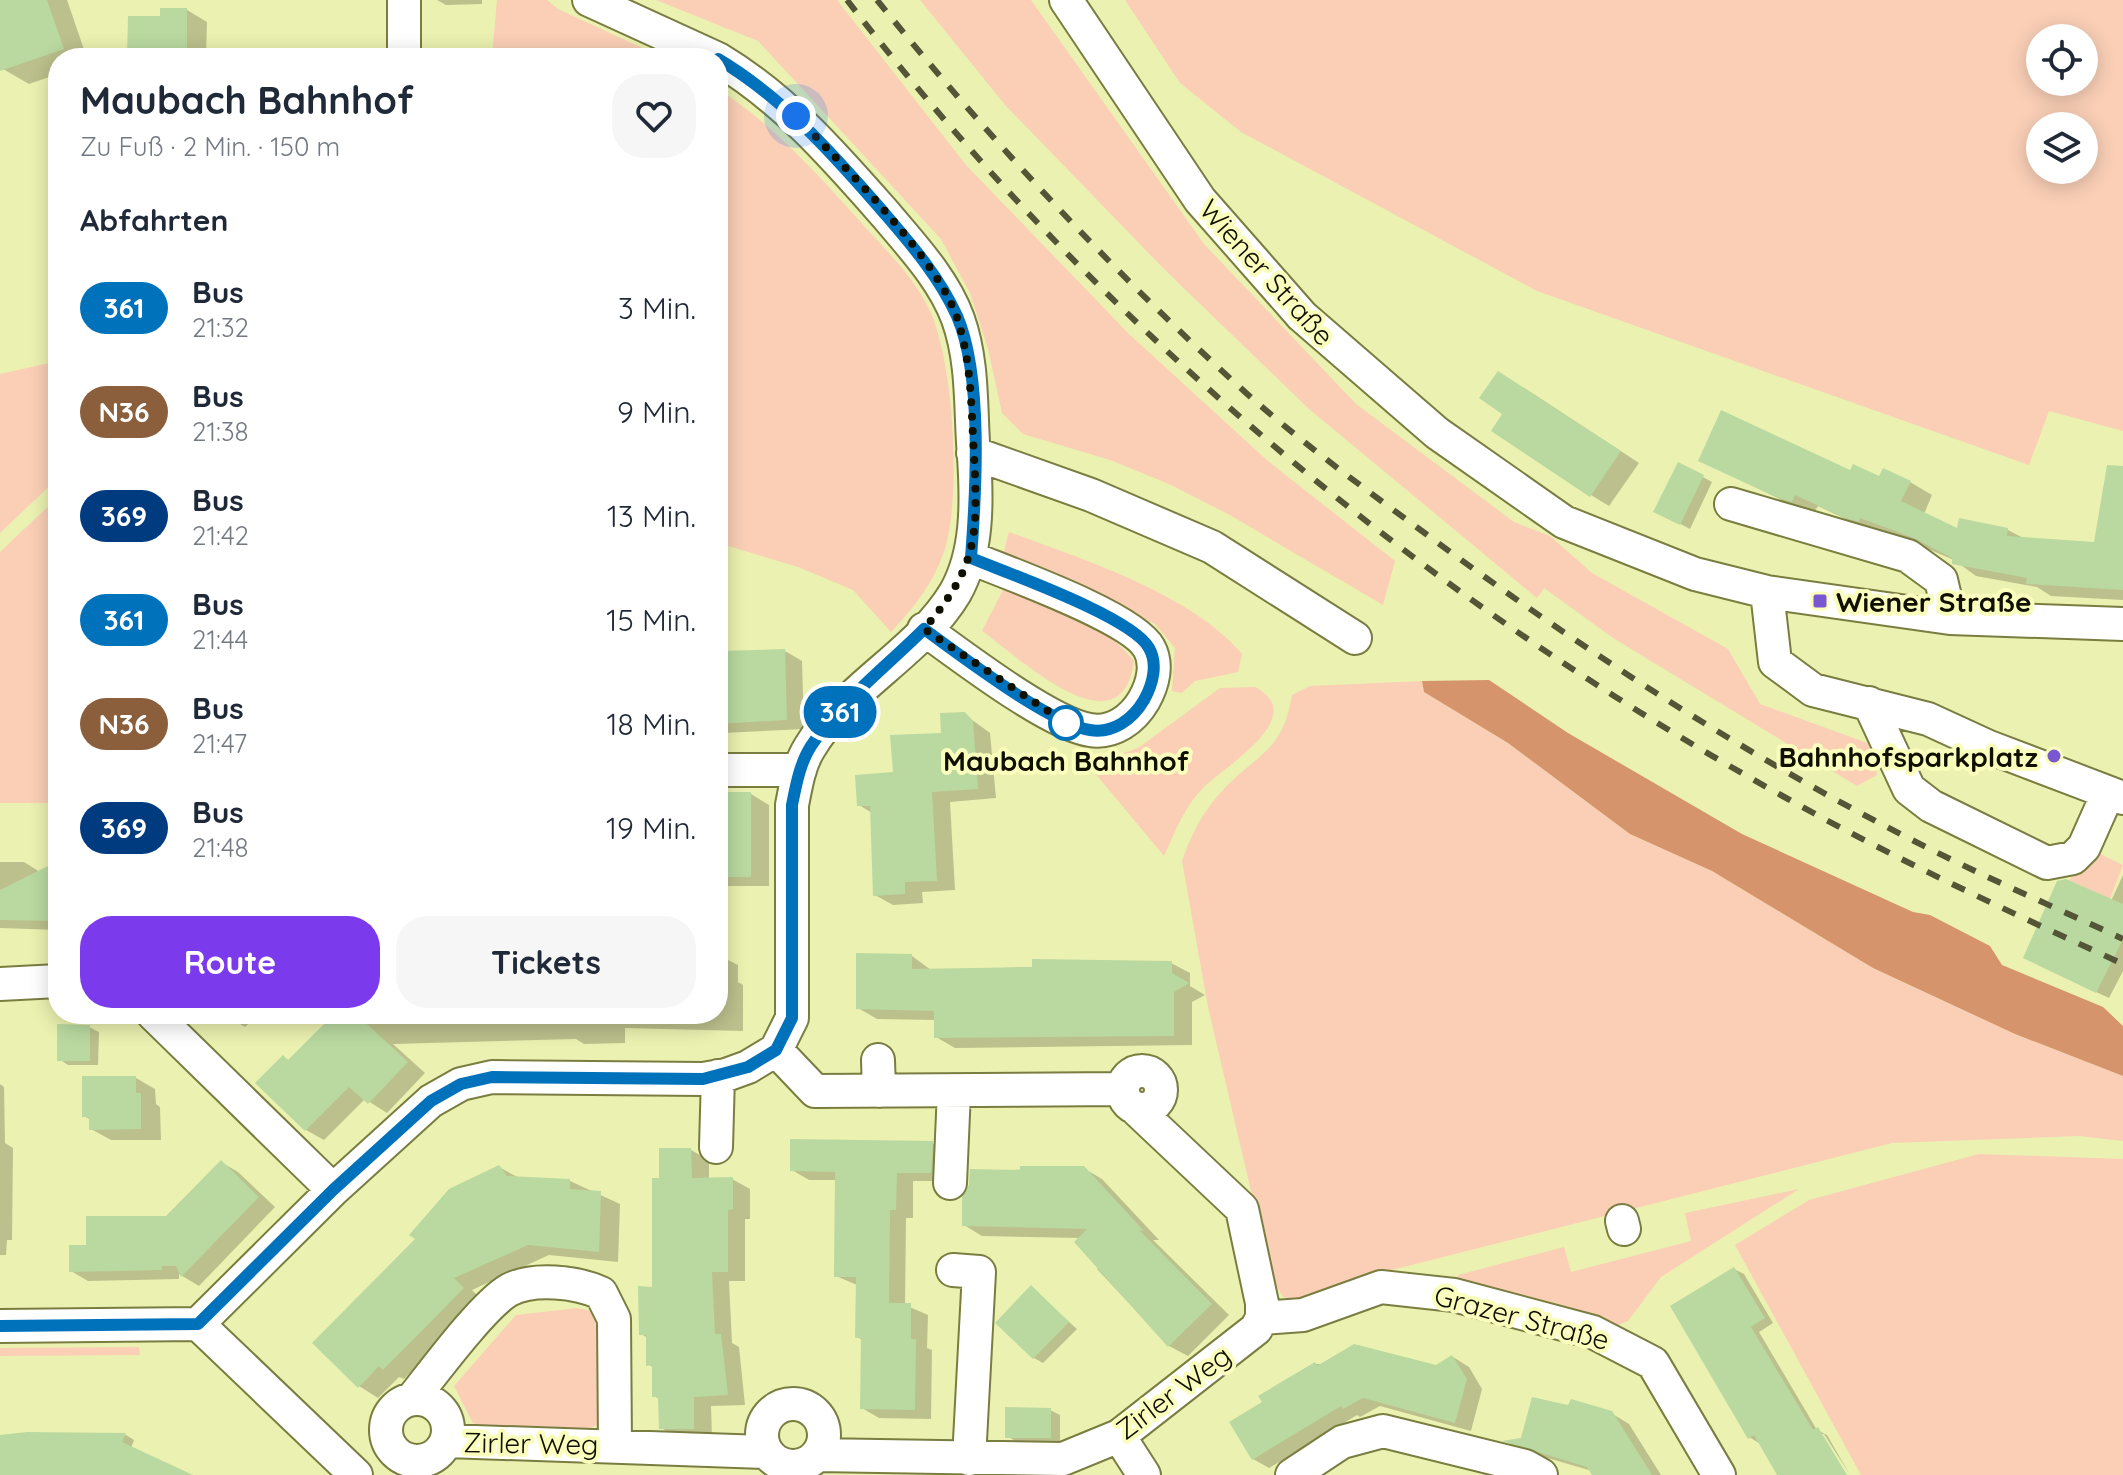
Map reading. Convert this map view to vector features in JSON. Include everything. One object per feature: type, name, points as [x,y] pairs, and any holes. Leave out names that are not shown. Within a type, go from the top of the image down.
[{"type":"street","points":[[404,0],[404,48]]},
{"type":"street","points":[[589,0],[693,48]]},
{"type":"street","name":"Wiener Straße","points":[[1066,0],[1200,200],[1302,316],[1437,433],[1564,522],[1695,574],[1767,592],[1950,618],[2123,624]]},
{"type":"street","points":[[198,1324],[333,1190],[431,1101],[461,1084],[492,1077],[718,1076],[748,1067],[776,1050],[792,1018],[792,805],[800,770],[810,747],[870,670],[924,629],[954,594],[971,558],[976,481],[970,369],[958,317],[925,261],[796,116],[728,67]]},
{"type":"street","points":[[973,453],[1091,495],[1212,547],[1355,638]]},
{"type":"street","points":[[1731,504],[1908,556],[1941,580],[1950,618]]},
{"type":"street","points":[[924,629],[1064,722],[1092,731],[1116,727],[1136,714],[1155,671],[1149,647],[1118,622],[971,558]]},
{"type":"street","points":[[1767,592],[1775,662],[1813,690],[1869,703],[1928,719],[1989,747],[2116,795],[2084,847],[2073,858],[2059,864],[2047,863],[1931,806],[1909,789],[1869,703]]},
{"type":"street","points":[[728,770],[800,770]]},
{"type":"street","points":[[0,984],[48,982]]},
{"type":"street","points":[[163,1024],[333,1190]]},
{"type":"street","points":[[776,1050],[815,1091],[879,1075],[954,1091],[1129,1098],[1242,1209],[1262,1303],[1262,1318]]},
{"type":"street","points":[[716,1147],[718,1076]]},
{"type":"street","points":[[950,1183],[954,1091]]},
{"type":"street","points":[[953,1270],[979,1272],[969,1459]]},
{"type":"street","name":"Zirler Weg","points":[[347,1472],[456,1344],[508,1291],[526,1285],[579,1283],[601,1293],[614,1319],[615,1445]]},
{"type":"street","name":"Grazer Straße","points":[[1262,1318],[1303,1315],[1381,1287],[1454,1295],[1593,1332],[1653,1363],[1709,1467]]},
{"type":"street","name":"Zirler Weg","points":[[817,1455],[1063,1459],[1119,1436],[1249,1336],[1262,1318]]},
{"type":"street","points":[[0,1326],[198,1324],[280,1402],[347,1472]]},
{"type":"street","points":[[424,1399],[442,1410],[447,1420],[447,1441],[433,1457],[423,1460],[404,1458],[396,1453],[386,1436],[401,1407],[424,1399]]},
{"type":"street","points":[[789,1403],[810,1408],[819,1415],[825,1436],[817,1455],[809,1462],[790,1466],[767,1452],[763,1441],[765,1421],[779,1406],[789,1403]]},
{"type":"street","points":[[1292,1475],[1342,1442],[1383,1431],[1439,1452],[1476,1453],[1531,1473]]},
{"type":"street","points":[[1119,1436],[1144,1475]]},
{"type":"street","name":"Zirler Weg","points":[[447,1441],[767,1452]]},
{"type":"shaded area","points":[[497,0],[547,0],[558,9],[642,48],[493,48]]},
{"type":"shaded area","points":[[656,0],[837,0],[966,165],[1129,334],[1269,462],[1395,561],[1383,605],[1228,514],[1169,484],[1110,460],[1023,434],[1002,413],[988,349],[970,293],[941,239],[758,41]]},
{"type":"shaded area","points":[[920,0],[1031,0],[1204,244],[1356,404],[1514,522],[1550,536],[1592,573],[1728,649],[1760,704],[1870,744],[1877,775],[1857,786],[1613,638],[1544,588],[1537,598],[1309,409],[1167,272],[1006,106]]},
{"type":"shaded area","points":[[1125,0],[2123,0],[2123,431],[2049,411],[2029,465],[1537,291],[1241,132],[1180,83]]},
{"type":"shaded area","points":[[728,96],[796,153],[899,265],[928,307],[944,359],[954,464],[950,528],[934,574],[915,604],[891,632],[853,590],[798,567],[728,546]]},
{"type":"shaded area","points":[[48,363],[48,487],[0,533],[0,374]]},
{"type":"shaded area","points":[[48,506],[48,803],[0,803],[0,552]]},
{"type":"shaded area","points":[[1009,532],[1102,567],[1195,613],[1242,654],[1238,672],[1195,681],[1182,693],[1172,691],[1175,648],[1155,624],[1003,555]]},
{"type":"shaded area","points":[[1006,584],[1076,614],[1122,647],[1134,661],[1125,688],[1110,700],[1090,700],[1067,691],[1043,677],[982,631]]},
{"type":"shaded area","points":[[1489,680],[1568,733],[1742,834],[1913,912],[1930,915],[1990,946],[2002,965],[2103,1007],[2123,1026],[2123,1076],[2015,1034],[1873,968],[1712,871],[1630,834],[1508,743],[1424,692],[1422,681]]},
{"type":"shaded area","points":[[1422,681],[1424,692],[1508,743],[1630,834],[1712,871],[1873,968],[2015,1034],[2123,1076],[2123,1141],[2079,1136],[1892,1143],[1372,1275],[1303,1301],[1283,1297],[1271,1277],[1208,1007],[1182,861],[1198,824],[1215,799],[1275,741],[1288,714],[1292,695],[1310,686]]},
{"type":"shaded area","points":[[1255,687],[1270,699],[1273,712],[1269,726],[1244,754],[1197,794],[1164,856],[1084,760],[1110,758],[1138,748],[1220,688]]},
{"type":"shaded area","points":[[2094,851],[2123,865],[2110,899],[2069,880]]},
{"type":"shaded area","points":[[1979,1154],[2123,1159],[2123,1475],[1861,1475],[1735,1245],[1809,1200]]},
{"type":"shaded area","points":[[1799,1189],[1661,1277],[1628,1321],[1616,1326],[1457,1285],[1458,1275],[1564,1247],[1571,1272],[1691,1241],[1685,1213]]},
{"type":"shaded area","points":[[577,1308],[596,1312],[607,1325],[600,1424],[590,1428],[494,1430],[473,1423],[454,1386],[516,1315]]},
{"type":"shaded area","points":[[139,1347],[140,1355],[0,1356],[0,1348]]},
{"type":"building","points":[[0,0],[47,0],[64,48],[48,48],[48,54],[0,71]]},
{"type":"building","points":[[160,8],[187,8],[187,48],[127,48],[128,16],[160,16]]},
{"type":"building","points":[[1498,371],[1621,451],[1590,497],[1491,431],[1502,414],[1479,398]]},
{"type":"building","points":[[1721,410],[1850,470],[1853,464],[1879,476],[1883,468],[1911,481],[1901,501],[1957,528],[1959,518],[2008,528],[2007,536],[2094,542],[2107,465],[2123,466],[2123,590],[2026,584],[2027,578],[1952,564],[1952,558],[1914,538],[1860,518],[1859,522],[1843,517],[1795,495],[1792,502],[1776,497],[1698,461]]},
{"type":"building","points":[[1678,462],[1704,475],[1680,525],[1653,512]]},
{"type":"building","points":[[785,649],[787,720],[728,723],[728,651]]},
{"type":"building","points":[[965,712],[973,721],[978,789],[932,792],[937,881],[905,882],[905,894],[873,896],[870,806],[857,806],[855,775],[893,772],[890,735],[941,733],[940,713]]},
{"type":"building","points":[[728,792],[751,792],[751,877],[728,877]]},
{"type":"building","points":[[48,866],[48,921],[0,920],[0,890]]},
{"type":"building","points":[[2066,879],[2123,904],[2123,939],[2096,993],[2023,958],[2057,881]]},
{"type":"building","points":[[856,953],[912,954],[912,969],[1032,967],[1032,959],[1172,961],[1172,973],[1189,983],[1174,992],[1174,1036],[934,1038],[934,1011],[856,1009]]},
{"type":"building","points":[[57,1024],[90,1025],[90,1061],[57,1061]]},
{"type":"building","points":[[324,1024],[367,1024],[408,1062],[368,1104],[349,1087],[305,1131],[255,1083],[283,1055],[288,1060]]},
{"type":"building","points":[[82,1076],[136,1076],[136,1093],[141,1093],[141,1129],[89,1130],[89,1117],[82,1117]]},
{"type":"building","points":[[790,1139],[933,1141],[931,1173],[897,1173],[896,1210],[890,1210],[889,1303],[911,1303],[911,1339],[916,1339],[915,1410],[860,1409],[861,1338],[855,1338],[856,1277],[834,1277],[835,1172],[790,1171]]},
{"type":"building","points":[[659,1148],[691,1148],[692,1178],[733,1177],[733,1209],[728,1210],[728,1272],[712,1272],[715,1334],[721,1334],[728,1395],[694,1397],[694,1429],[659,1429],[658,1397],[652,1397],[652,1365],[646,1366],[646,1335],[639,1335],[638,1286],[652,1287],[652,1178],[659,1178]]},
{"type":"building","points":[[221,1160],[259,1197],[181,1277],[176,1266],[162,1266],[162,1270],[69,1272],[69,1245],[86,1245],[86,1216],[166,1216]]},
{"type":"building","points":[[499,1165],[507,1176],[570,1179],[570,1189],[601,1191],[599,1252],[528,1245],[454,1278],[464,1288],[383,1370],[379,1366],[358,1388],[312,1343],[415,1239],[409,1235],[449,1189]]},
{"type":"building","points":[[1020,1166],[1084,1166],[1144,1231],[1139,1230],[1212,1304],[1168,1347],[1074,1242],[1087,1229],[962,1226],[962,1197],[969,1185],[970,1169],[1020,1170]]},
{"type":"building","points":[[1734,1267],[1765,1318],[1751,1327],[1813,1430],[1818,1427],[1847,1475],[1777,1475],[1754,1435],[1748,1439],[1670,1306]]},
{"type":"building","points":[[1031,1285],[1069,1322],[1033,1359],[995,1323]]},
{"type":"building","points":[[1354,1344],[1436,1365],[1452,1355],[1467,1379],[1455,1423],[1363,1398],[1343,1409],[1341,1406],[1252,1460],[1229,1422],[1262,1402],[1258,1396],[1315,1362],[1317,1366]]},
{"type":"building","points":[[1532,1397],[1568,1405],[1571,1399],[1612,1411],[1652,1475],[1592,1475],[1587,1467],[1502,1441],[1521,1438]]},
{"type":"building","points":[[1005,1407],[1051,1408],[1051,1438],[1005,1438]]},
{"type":"building","points":[[27,1432],[126,1433],[122,1442],[193,1475],[0,1475],[0,1435]]},
{"type":"railway","points":[[847,0],[945,121],[1050,236],[1160,345],[1276,448],[1397,545],[1523,636],[1654,721],[1788,799],[1912,864],[2123,964]]},
{"type":"railway","points":[[877,0],[1008,154],[1100,252],[1245,392],[1357,483],[1548,621],[1738,744],[1936,852],[2123,939]]},
{"type":"bus line","name":"361","points":[[0,1326],[198,1324],[333,1190],[431,1101],[461,1084],[492,1077],[703,1079],[748,1067],[776,1050],[786,1036],[792,1018],[792,805],[800,770],[810,747],[829,723],[924,629],[1064,722],[1092,731],[1116,727],[1136,714],[1147,695],[1155,671],[1149,647],[1118,622],[971,558],[976,481],[973,412],[970,369],[958,317],[925,261],[854,178],[796,116],[728,65]]},
{"type":"place","name":"Wiener Straße","points":[[1820,601]]},
{"type":"place","name":"Maubach Bahnhof","points":[[1066,723]]},
{"type":"place","name":"Bahnhofsparkplatz","points":[[2054,756]]},
{"type":"route","points":[[796,116],[925,261],[958,317],[970,369],[973,412],[976,481],[971,558],[954,594],[924,629],[1066,723]]}]
